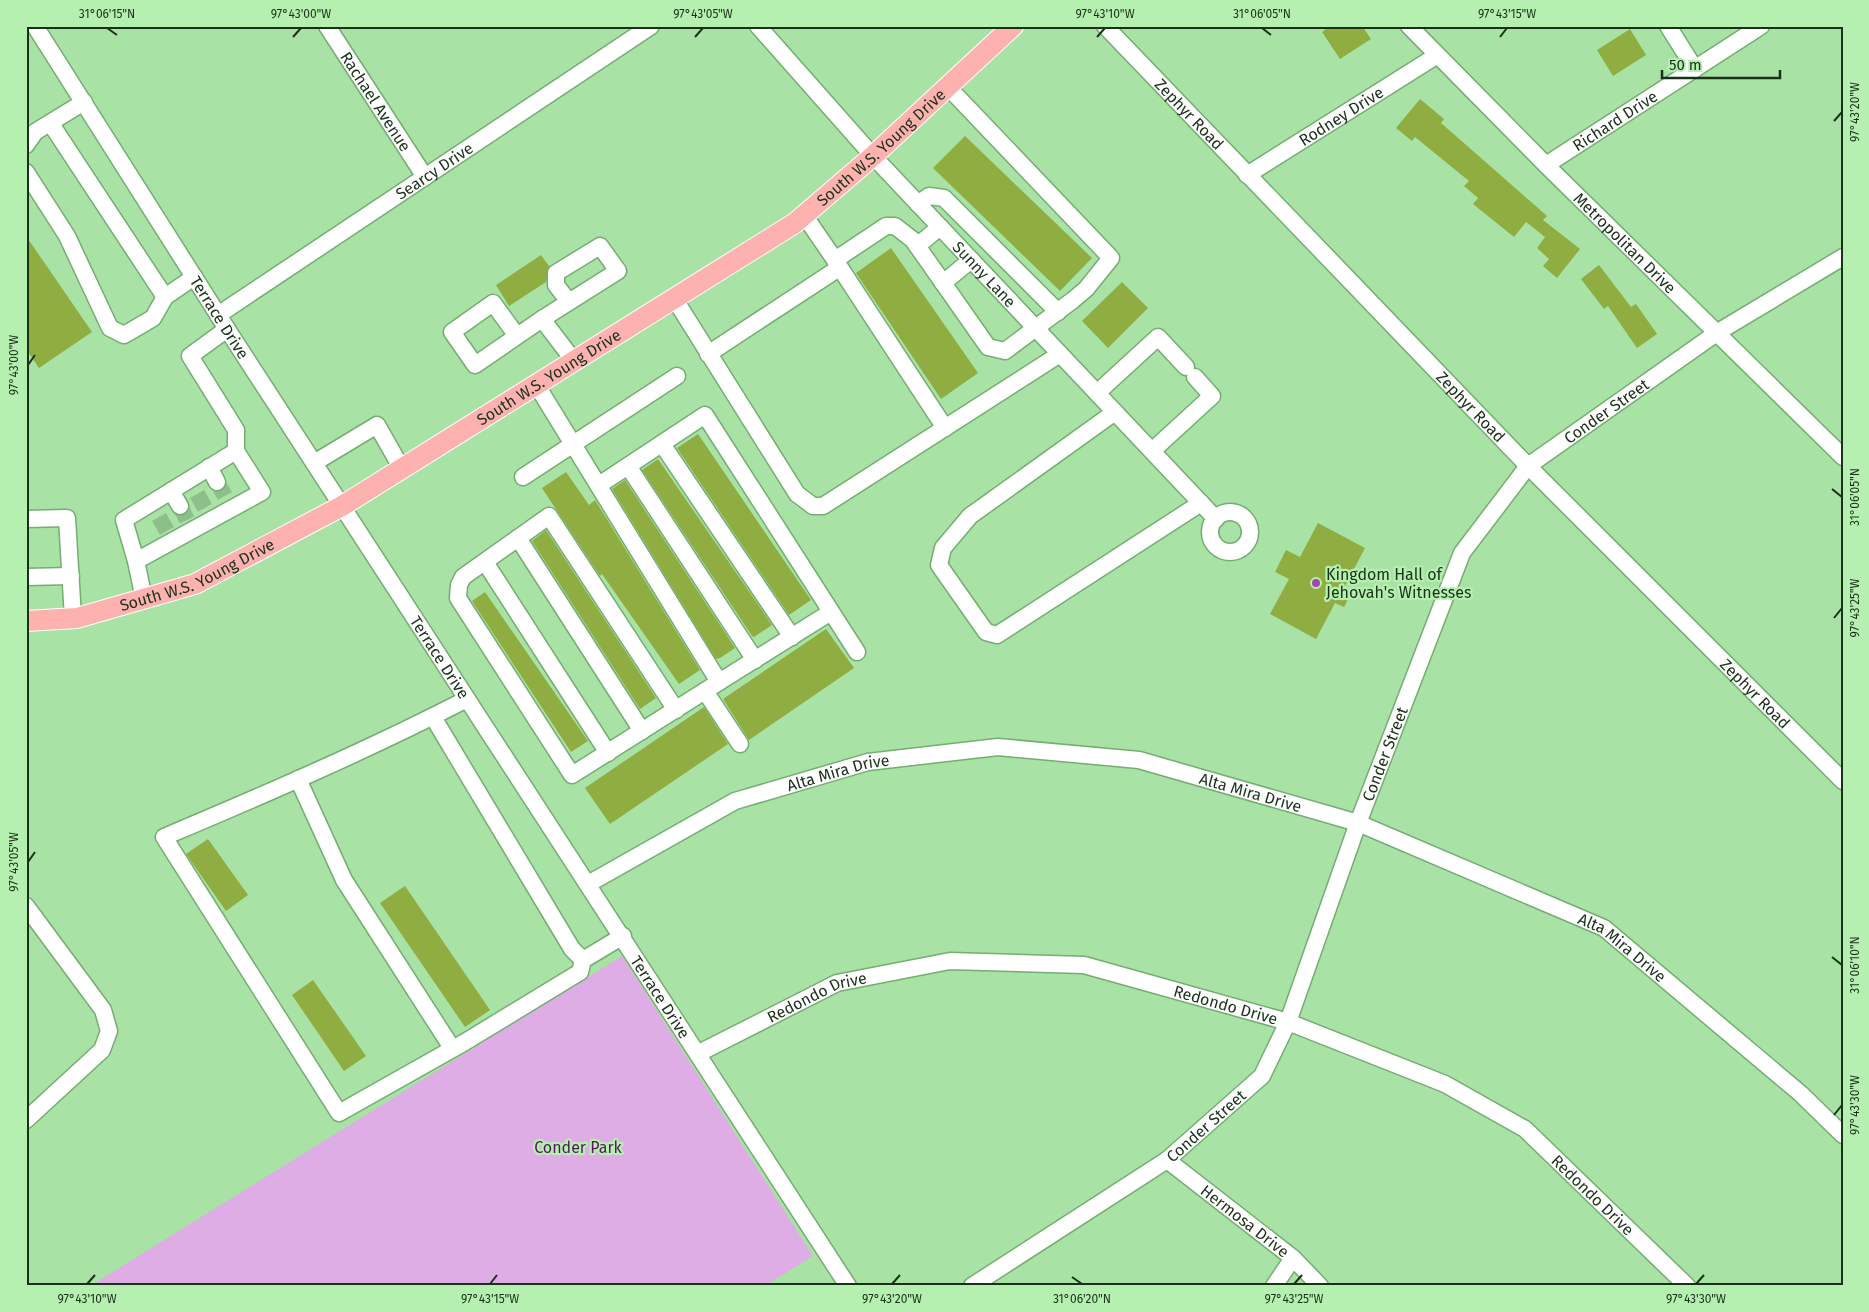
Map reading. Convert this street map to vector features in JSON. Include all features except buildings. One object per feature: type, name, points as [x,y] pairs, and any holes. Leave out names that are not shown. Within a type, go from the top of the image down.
[{"type":"main road","name":"South W.S. Young Drive","points":[[26,621],[73,618],[195,584],[342,506],[804,215],[873,156],[1012,26]]},
{"type":"street","name":"Terrace Drive","points":[[35,26],[227,329],[699,1053],[848,1286]]},
{"type":"street","name":"Rachael Avenue","points":[[327,26],[425,177]]},
{"type":"street","name":"Searcy Drive","points":[[218,315],[651,26]]},
{"type":"street","name":"Sunny Lane","points":[[758,26],[873,156],[1216,519]]},
{"type":"street","name":"Zephyr Road","points":[[1105,26],[1528,466],[1843,781]]},
{"type":"street","name":"Metropolitan Drive","points":[[1409,26],[1436,56],[1843,457]]},
{"type":"street","points":[[1668,26],[1695,69]]},
{"type":"street","name":"Richard Drive","points":[[1546,165],[1761,26]]},
{"type":"street","name":"Rodney Drive","points":[[1247,175],[1436,56]]},
{"type":"street","points":[[708,354],[837,264],[886,226],[895,226],[917,246],[988,346],[1005,351],[1086,289],[1111,258],[948,86]]},
{"type":"street","points":[[26,145],[35,132],[84,102]]},
{"type":"street","points":[[50,124],[165,297]]},
{"type":"street","points":[[26,172],[67,236],[110,328],[124,335],[153,318],[165,297],[194,277]]},
{"type":"street","points":[[918,204],[930,196],[944,198],[1058,312]]},
{"type":"street","points":[[804,215],[945,428]]},
{"type":"street","points":[[917,246],[968,221]]},
{"type":"street","points":[[943,282],[1001,254]]},
{"type":"street","name":"Conder Street","points":[[972,1286],[1167,1160],[1262,1076],[1288,1022],[1358,823],[1462,553],[1528,466],[1718,332],[1843,257]]},
{"type":"street","points":[[1013,304],[1032,285]]},
{"type":"street","points":[[674,298],[796,494],[813,506],[823,506],[1060,354]]},
{"type":"street","points":[[517,336],[569,302]]},
{"type":"street","points":[[542,319],[574,361]]},
{"type":"street","points":[[171,490],[201,500],[225,495],[262,492],[236,450],[236,430],[190,356],[227,329]]},
{"type":"street","points":[[1097,393],[1158,337],[1212,396],[1152,451]]},
{"type":"street","points":[[523,477],[678,376]]},
{"type":"street","points":[[536,384],[719,682]]},
{"type":"street","points":[[1115,412],[970,516],[943,548],[940,565],[986,632],[997,635],[1201,503]]},
{"type":"street","points":[[599,485],[705,415],[857,652]]},
{"type":"street","points":[[314,463],[377,425],[402,468]]},
{"type":"street","points":[[662,444],[792,637]]},
{"type":"street","points":[[144,599],[136,561],[124,520],[163,523],[187,519],[201,500],[209,467],[236,450]]},
{"type":"street","points":[[628,466],[755,660]]},
{"type":"street","points":[[209,467],[225,495]]},
{"type":"street","points":[[171,490],[187,519]]},
{"type":"street","points":[[136,561],[163,523],[171,490]]},
{"type":"street","points":[[676,710],[549,516],[464,577],[459,585],[458,598],[572,775],[676,710],[719,682],[832,612]]},
{"type":"street","points":[[26,519],[67,518],[73,618]]},
{"type":"street","points":[[518,538],[642,731]]},
{"type":"street","points":[[484,562],[608,752]]},
{"type":"street","points":[[26,577],[71,576]]},
{"type":"street","points":[[705,691],[740,744]]},
{"type":"street","points":[[467,699],[433,717],[298,779],[164,837],[339,1112],[580,972],[583,960],[623,936]]},
{"type":"street","points":[[433,717],[572,949],[583,960]]},
{"type":"street","name":"Alta Mira Drive","points":[[588,884],[735,801],[868,762],[998,747],[1140,760],[1358,823],[1604,928],[1801,1094],[1843,1135]]},
{"type":"street","points":[[298,779],[344,880],[452,1048]]},
{"type":"street","points":[[26,906],[103,1010],[108,1031],[102,1050],[26,1120]]},
{"type":"street","name":"Redondo Drive","points":[[699,1053],[837,983],[950,961],[1084,965],[1288,1022],[1445,1084],[1526,1129],[1687,1286]]},
{"type":"street","name":"Hermosa Drive","points":[[1167,1160],[1293,1258],[1320,1286]]},
{"type":"street","points":[[1274,1286],[1293,1258]]},
{"type":"green space","name":"Conder Park","points":[[622,956],[813,1256],[765,1286],[90,1286]]},
{"type":"tunnel","points":[[217,482],[225,496]]},
{"type":"tunnel","points":[[197,494],[205,508]]},
{"type":"tunnel","points":[[180,506],[187,520]]},
{"type":"tunnel","points":[[159,517],[167,531]]},
{"type":"place","name":"Kingdom Hall of Jehovah's Witnesses","points":[[1316,583]]}]
